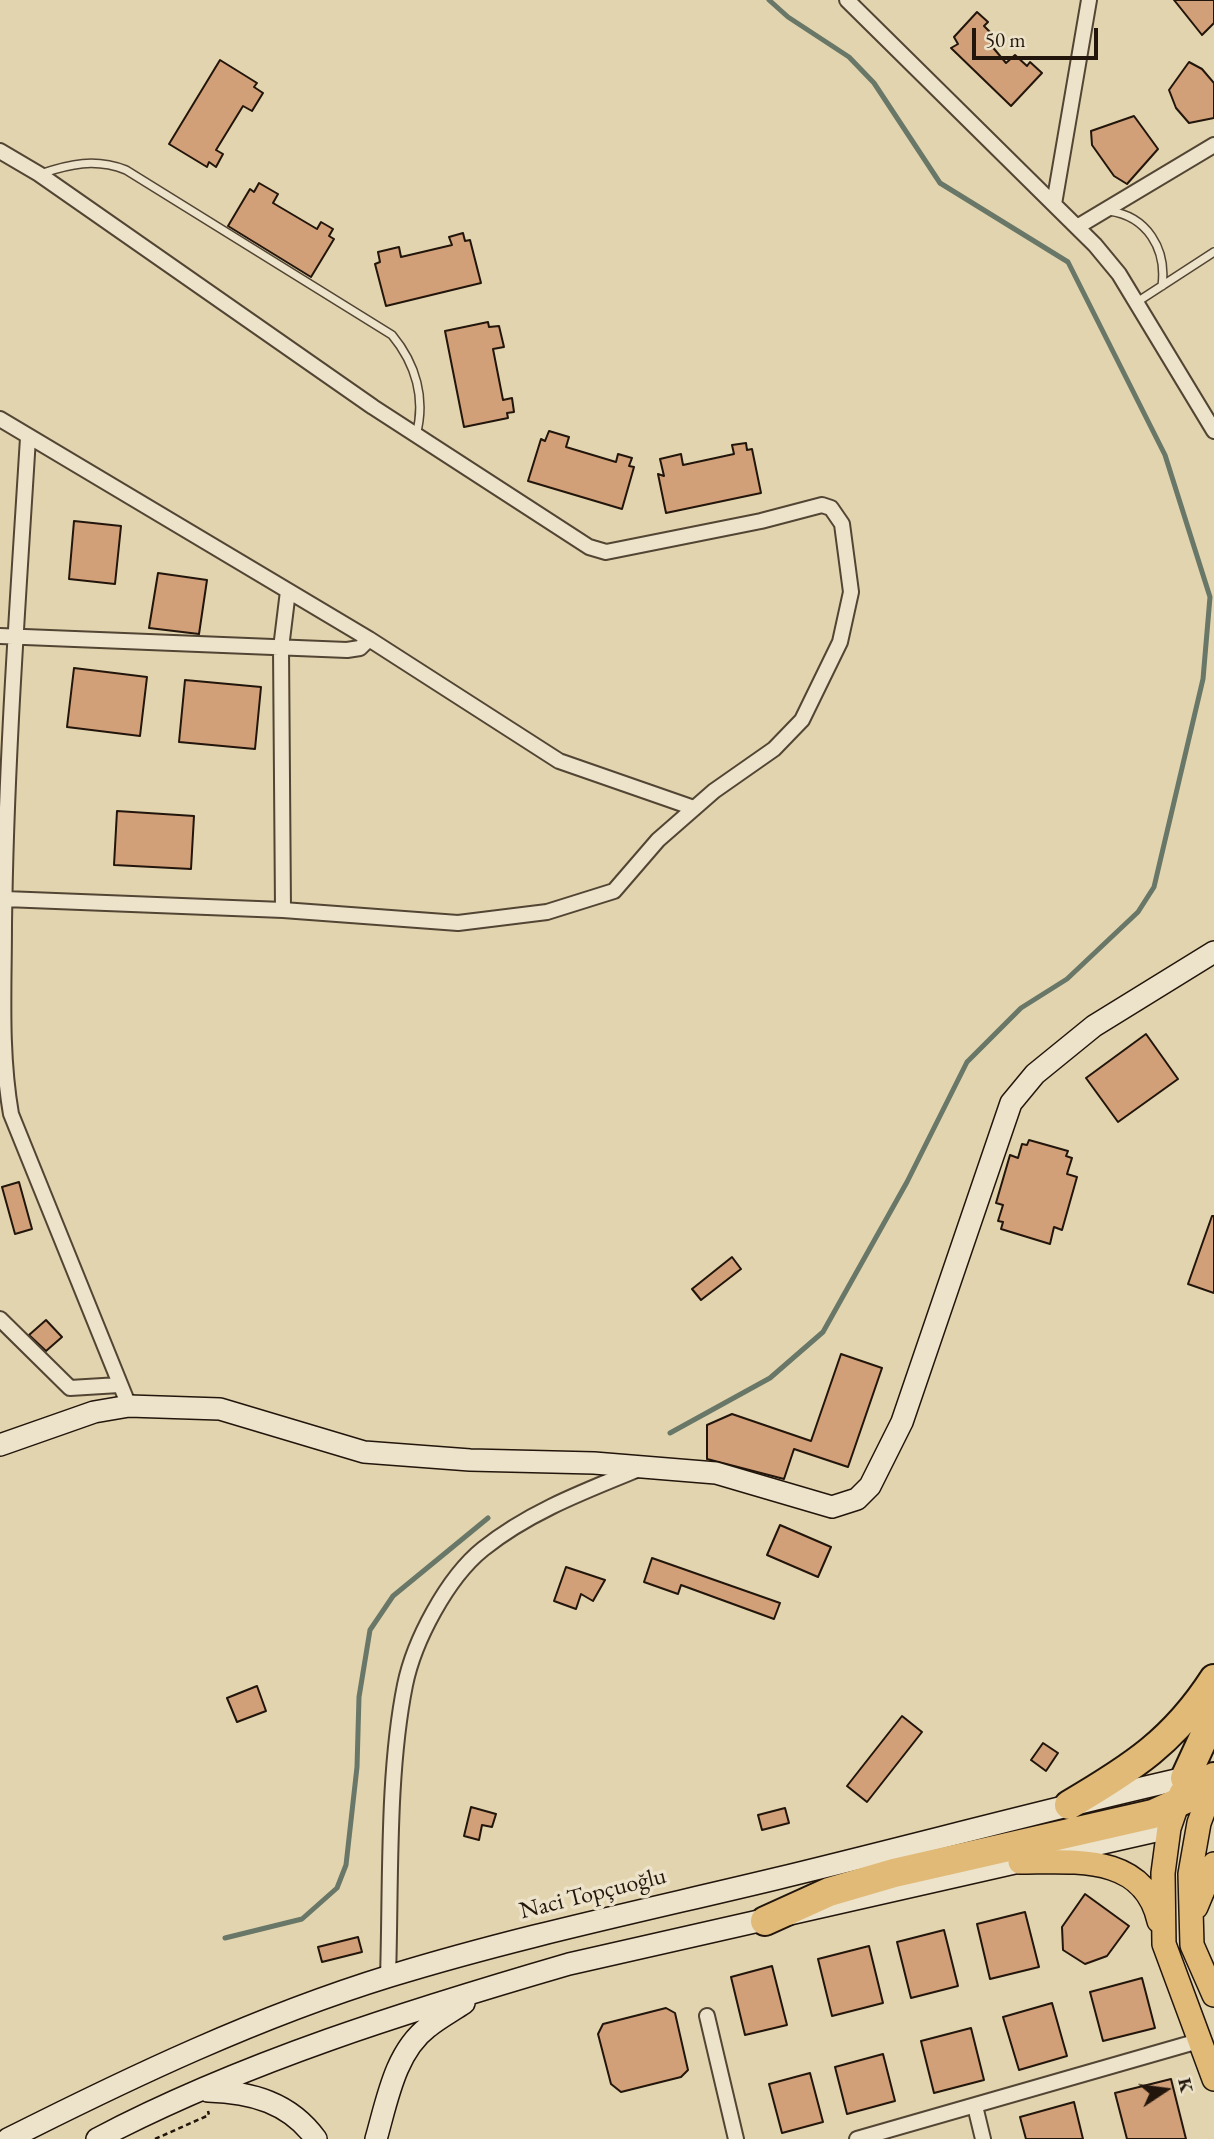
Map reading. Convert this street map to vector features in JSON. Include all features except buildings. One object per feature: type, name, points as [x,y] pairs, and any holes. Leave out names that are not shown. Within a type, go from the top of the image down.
[{"type":"highway","points":[[1069,1805],[1110,1781],[1171,1735],[1192,1712],[1214,1679]]},
{"type":"highway","points":[[1177,1803],[1214,1715]]},
{"type":"highway","points":[[765,1922],[829,1892],[855,1884],[1153,1814],[1199,1793],[1214,1776]]},
{"type":"main road","points":[[0,1445],[94,1412],[129,1406],[220,1409],[364,1452],[716,1473],[832,1507],[857,1499],[870,1486],[902,1422],[1011,1103],[1035,1074],[1094,1026],[1214,952]]},
{"type":"main road","points":[[1214,1783],[1207,1821],[1190,1874],[1192,1945],[1214,1995]]},
{"type":"main road","points":[[1164,1944],[1163,1873],[1177,1803]]},
{"type":"main road","name":"Naci Topçuoğlu","points":[[8,2139],[110,2088],[213,2042],[388,1977],[553,1929],[774,1879],[1069,1805],[1177,1803],[1207,1821]]},
{"type":"main road","name":"Naci Topçuoğlu","points":[[97,2139],[199,2091],[490,1987],[569,1964],[765,1922],[1020,1862],[1177,1803]]},
{"type":"main road","points":[[1020,1862],[1112,1866],[1139,1883],[1155,1901],[1164,1944],[1202,2040],[1214,2079]]},
{"type":"main road","points":[[1192,1945],[1196,1904],[1214,1864]]},
{"type":"main road","points":[[376,2139],[394,2078],[406,2052],[426,2028],[490,1987]]},
{"type":"main road","points":[[199,2091],[239,2092],[277,2103],[307,2126],[316,2139]]},
{"type":"street","points":[[847,0],[1077,227],[1119,274],[1214,431]]},
{"type":"street","points":[[1054,204],[1089,0]]},
{"type":"street","points":[[1077,227],[1214,145]]},
{"type":"street","points":[[0,151],[39,174],[416,435],[589,547],[606,552],[761,521],[822,505],[831,508],[842,524],[848,548],[851,592],[840,642],[802,720],[774,749],[694,808],[659,840],[614,891],[547,912],[458,923],[283,910],[5,899]]},
{"type":"street","points":[[0,419],[369,639],[559,761],[694,808]]},
{"type":"street","points":[[28,438],[6,806],[0,1041],[3,1081],[11,1114],[129,1406]]},
{"type":"street","points":[[283,910],[281,648],[288,591]]},
{"type":"street","points":[[0,636],[354,650],[369,639]]},
{"type":"street","points":[[0,1319],[70,1388],[119,1385]]},
{"type":"street","points":[[388,1977],[396,1761],[405,1684],[425,1627],[449,1590],[490,1544],[544,1510],[643,1468]]},
{"type":"street","points":[[707,2016],[736,2139]]},
{"type":"street","points":[[857,2139],[1202,2040]]},
{"type":"street","points":[[975,2106],[984,2139]]},
{"type":"lane","points":[[39,174],[83,162],[105,163],[126,170],[393,335],[407,357],[418,385],[420,411],[416,435]]},
{"type":"lane","points":[[1104,210],[1136,220],[1152,235],[1161,254],[1162,286]]},
{"type":"lane","points":[[1137,302],[1214,252]]},
{"type":"path","points":[[155,2139],[209,2115],[199,2091]]},
{"type":"waterway","points":[[670,1433],[770,1378],[823,1332],[907,1182],[967,1062],[1021,1008],[1067,979],[1138,912],[1154,887],[1203,679],[1210,597],[1165,455],[1068,262],[940,183],[874,83],[849,57],[788,17],[769,0]]},
{"type":"waterway","points":[[225,1938],[302,1919],[337,1888],[346,1865],[357,1767],[359,1697],[370,1630],[393,1596],[488,1518]]}]
